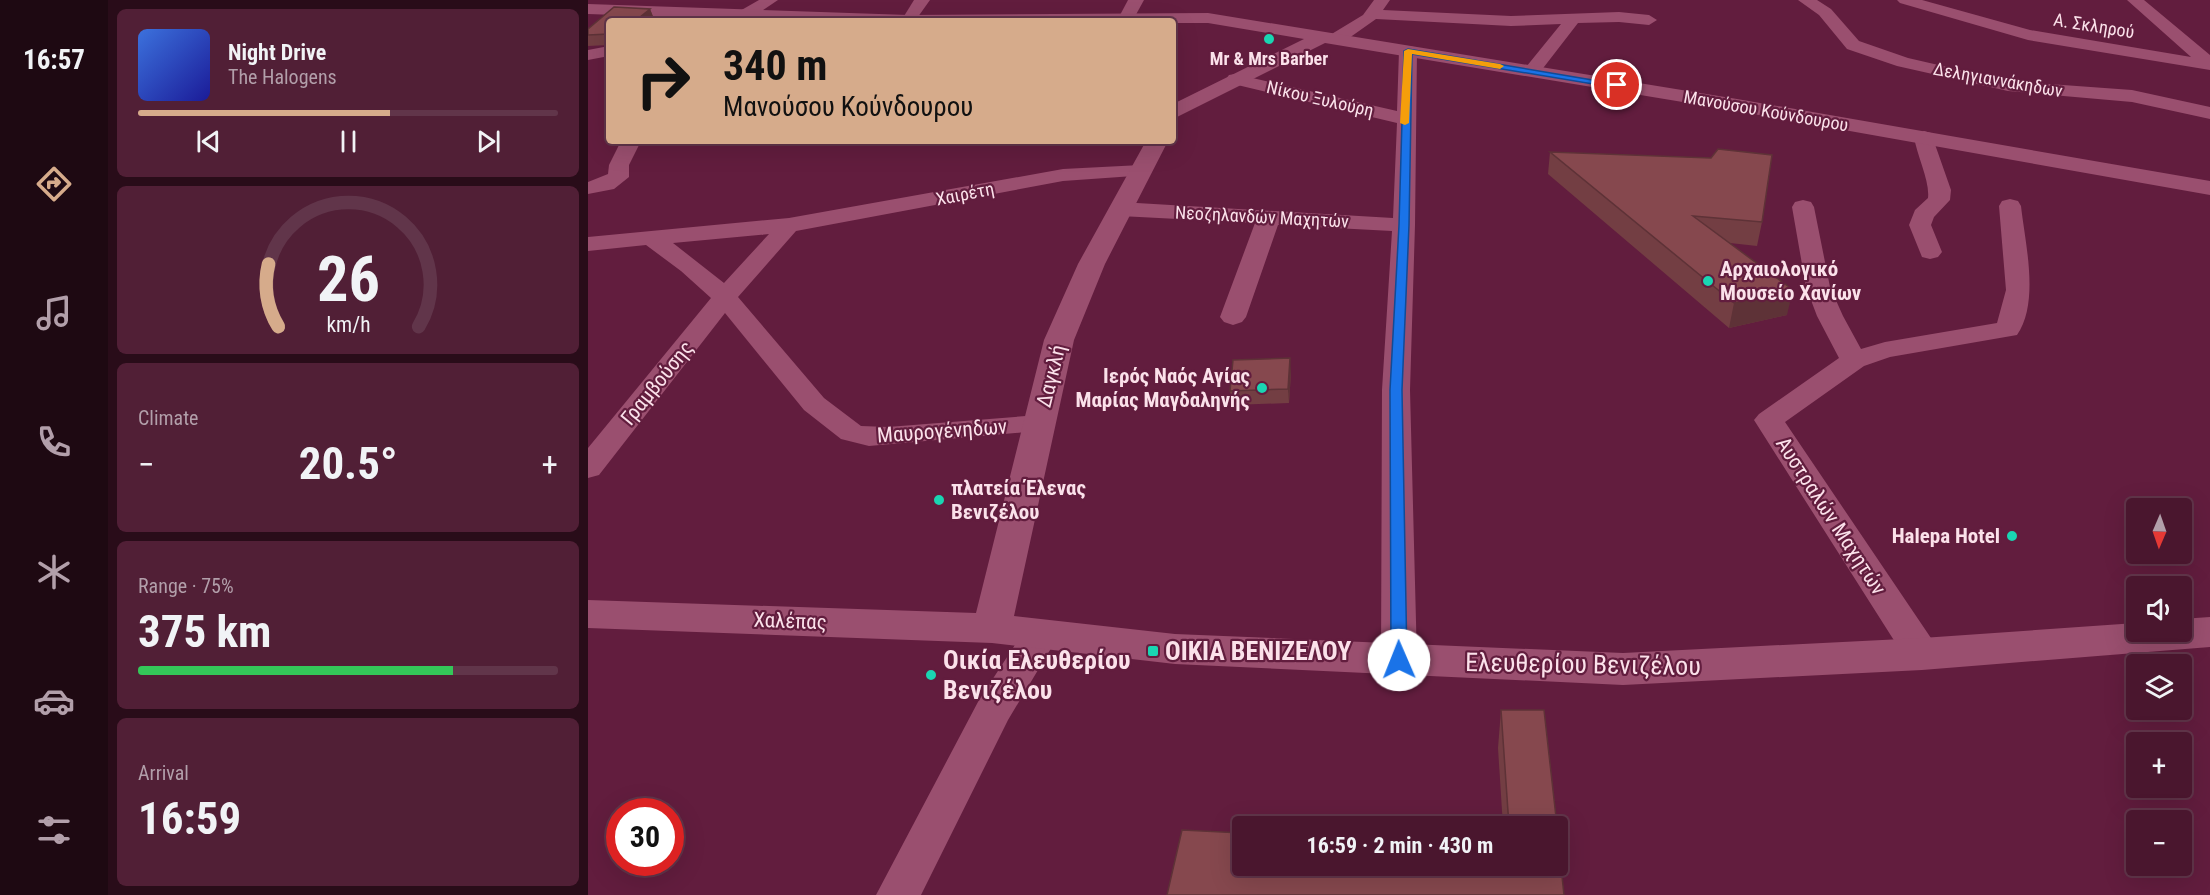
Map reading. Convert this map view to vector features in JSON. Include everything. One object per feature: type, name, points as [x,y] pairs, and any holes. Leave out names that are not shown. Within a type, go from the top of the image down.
[{"type":"main road","name":"Μανούσου Κούνδουρου","points":[[588,9],[724,18]]},
{"type":"main road","name":"Μανούσου Κούνδουρου","points":[[1054,18],[1208,18],[1924,137],[2210,188]]},
{"type":"main road","points":[[1176,111],[1235,79],[1329,38]]},
{"type":"main road","name":"Δαγκλή","points":[[992,628],[1059,340],[1073,301],[1155,144]]},
{"type":"main road","name":"Χαλέπας","points":[[588,614],[992,628]]},
{"type":"main road","name":"Ελευθερίου Βενιζέλου","points":[[992,628],[1175,649],[1623,669],[1922,654],[2210,632]]},
{"type":"street","points":[[741,18],[770,0]]},
{"type":"street","points":[[909,18],[922,0]]},
{"type":"street","points":[[1127,17],[1136,0]]},
{"type":"street","points":[[1329,38],[1373,14],[1382,0]]},
{"type":"street","name":"Δεληγιαννάκηδων","points":[[1806,0],[1825,12],[1853,45],[1903,62],[2008,86],[2132,96],[2210,113]]},
{"type":"street","name":"Α. Σκληρού","points":[[1905,0],[2028,35],[2210,64]]},
{"type":"street","points":[[2135,0],[2210,64]]},
{"type":"street","points":[[1373,14],[1511,21],[1619,17],[1649,20]]},
{"type":"street","points":[[1531,72],[1574,18]]},
{"type":"street","points":[[1399,660],[1396,390],[1404,225],[1408,51]]},
{"type":"street","points":[[588,55],[606,52]]},
{"type":"street","name":"Νίκου Ξυλούρη","points":[[1235,79],[1405,119]]},
{"type":"street","points":[[1924,137],[1927,155],[1940,190],[1939,200],[1923,215],[1920,225],[1930,252]]},
{"type":"street","points":[[588,188],[606,184],[618,177],[619,165],[630,144]]},
{"type":"street","name":"Χαιρέτη","points":[[588,243],[789,225],[1062,175],[1141,171]]},
{"type":"street","points":[[1803,207],[1818,287],[1830,316],[1854,360],[1885,350],[2008,329],[2018,290],[2010,206]]},
{"type":"street","name":"Νεοζηλανδών Μαχητών","points":[[1120,209],[1404,225]]},
{"type":"street","points":[[1233,317],[1269,217]]},
{"type":"street","name":"Γραμβούσης","points":[[588,468],[725,297],[789,225]]},
{"type":"street","name":"Μαυρογένηδων","points":[[652,239],[690,266],[725,297],[814,404],[851,433],[888,436],[1039,424]]},
{"type":"street","name":"Αυστραλών Μαχητών","points":[[1854,360],[1769,420],[1922,654]]},
{"type":"street","points":[[898,895],[993,711],[1041,635]]},
{"type":"building","points":[[614,7],[650,9],[639,18],[606,18],[606,34],[588,35],[588,29]]},
{"type":"building","name":"Αρχαιολογικό Μουσείο Χανίων","points":[[1718,149],[1772,155],[1762,222],[1693,216],[1793,290],[1734,303],[1550,152],[1711,158]]},
{"type":"building","points":[[1290,358],[1288,389],[1230,391],[1233,360]]},
{"type":"building","points":[[1501,710],[1544,710],[1556,816],[1508,816]]},
{"type":"building","points":[[1182,830],[1232,832],[1232,876],[1562,876],[1564,895],[1167,895]]},
{"type":"slow traffic","points":[[1405,123],[1408,51],[1500,66]]},
{"type":"place","name":"Mr & Mrs Barber","points":[[1269,39]]},
{"type":"place","name":"Αρχαιολογικό Μουσείο Χανίων","points":[[1708,281]]},
{"type":"place","name":"Ιερός Ναός Αγίας Μαρίας Μαγδαληνής","points":[[1262,388]]},
{"type":"place","name":"πλατεία Έλενας Βενιζέλου","points":[[939,500]]},
{"type":"place","name":"Halepa Hotel","points":[[2012,536]]},
{"type":"place","name":"ΟΙΚΙΑ ΒΕΝΙΖΕΛΟΥ","points":[[1153,651]]},
{"type":"place","name":"Οικία Ελευθερίου Βενιζέλου","points":[[931,675]]},
{"type":"route","points":[[1399,660],[1396,390],[1404,225],[1408,51],[1617,85]]}]
